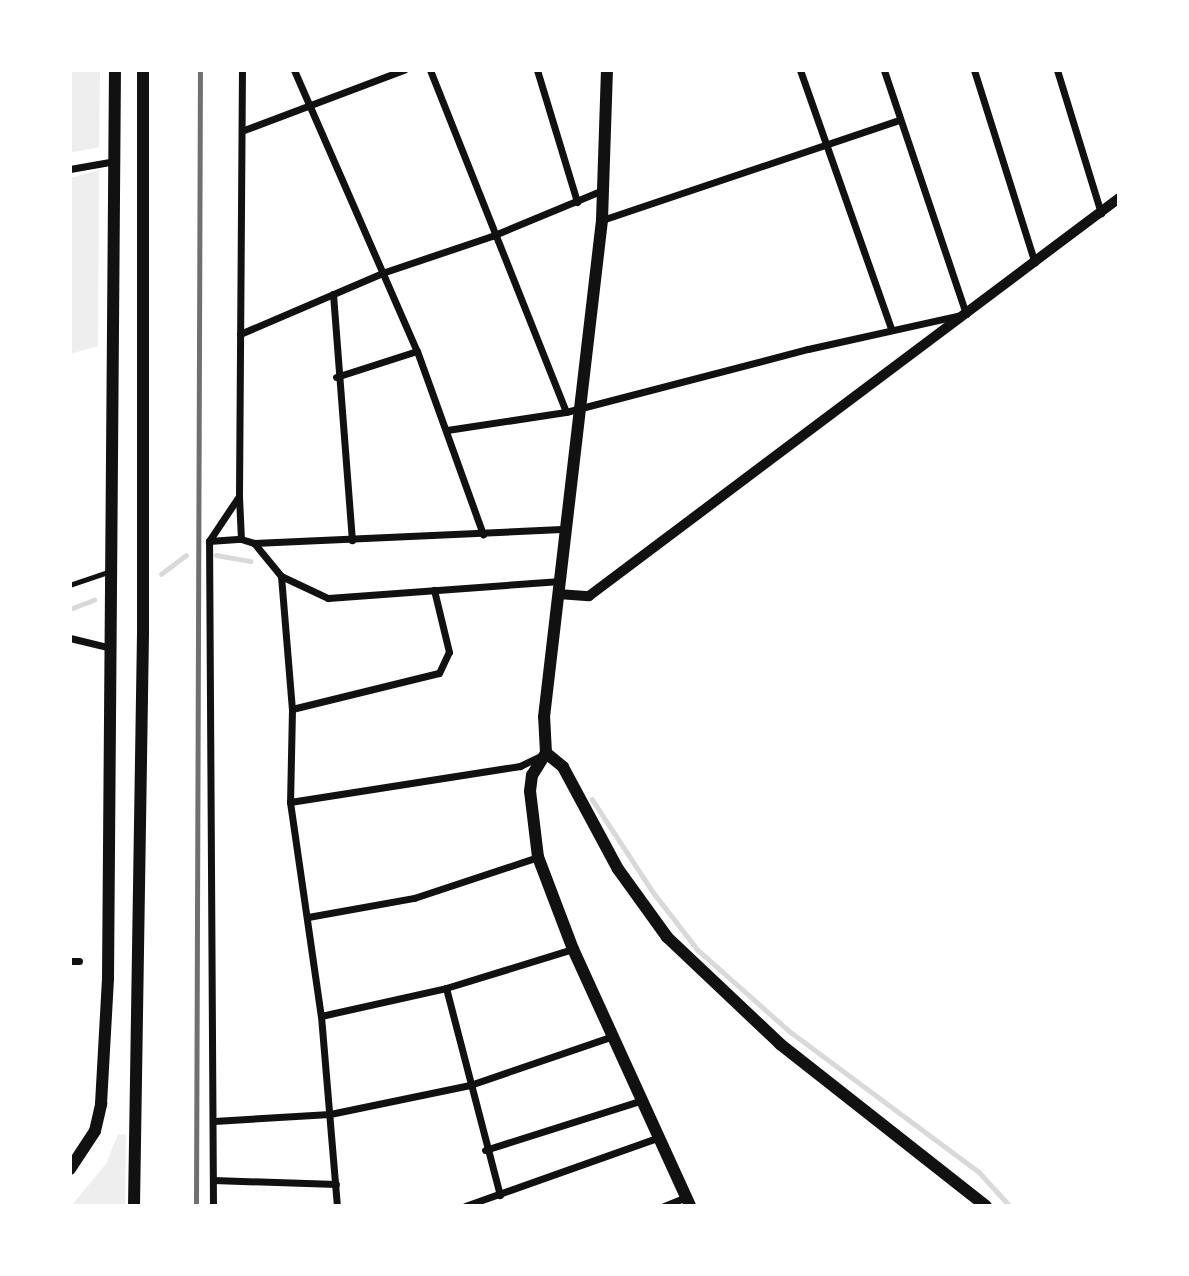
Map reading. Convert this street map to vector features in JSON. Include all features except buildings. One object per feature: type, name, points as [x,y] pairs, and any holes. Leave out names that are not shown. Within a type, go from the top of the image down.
[{"type":"main road","points":[[70,1168],[95,1131],[101,1104],[108,979],[115,70]]},
{"type":"main road","points":[[134,1206],[143,633],[143,70]]},
{"type":"main road","points":[[607,70],[602,220],[584,407],[544,717],[546,753],[532,775],[530,791],[538,857],[573,949],[688,1202]]},
{"type":"main road","points":[[546,753],[563,767],[618,869],[667,937],[780,1044],[986,1206]]},
{"type":"street","points":[[241,540],[240,334],[244,130],[242,70]]},
{"type":"street","points":[[293,70],[417,351],[483,534]]},
{"type":"street","points":[[244,130],[404,70]]},
{"type":"street","points":[[430,70],[492,236],[566,412]]},
{"type":"street","points":[[537,70],[578,202]]},
{"type":"street","points":[[800,70],[825,149],[891,329]]},
{"type":"street","points":[[884,70],[966,314]]},
{"type":"street","points":[[974,70],[1035,264]]},
{"type":"street","points":[[1057,70],[1101,214]]},
{"type":"street","points":[[602,220],[825,149],[899,120]]},
{"type":"street","points":[[70,169],[115,161]]},
{"type":"street","points":[[240,334],[382,273],[492,236],[603,190]]},
{"type":"street","points":[[558,594],[589,596],[1035,264],[1119,198]]},
{"type":"street","points":[[333,293],[336,377],[352,540]]},
{"type":"street","points":[[447,430],[566,412],[891,329],[966,314]]},
{"type":"street","points":[[336,377],[417,351]]},
{"type":"street","points":[[212,1206],[214,1121],[209,541],[239,496]]},
{"type":"street","points":[[209,541],[241,540],[254,543],[352,540],[567,529]]},
{"type":"street","points":[[254,543],[281,576],[328,598],[560,581]]},
{"type":"street","points":[[281,576],[292,709],[290,802],[321,1016],[337,1206]]},
{"type":"street","points":[[292,709],[439,673],[449,652],[434,590]]},
{"type":"street","points":[[70,638],[111,648]]},
{"type":"street","points":[[290,802],[520,766],[546,753]]},
{"type":"street","points":[[308,917],[414,898],[538,857]]},
{"type":"street","points":[[321,1016],[446,988],[573,949]]},
{"type":"street","points":[[446,988],[485,1150],[500,1195]]},
{"type":"street","points":[[214,1121],[330,1114],[470,1085],[612,1036]]},
{"type":"street","points":[[485,1150],[643,1100]]},
{"type":"street","points":[[465,1206],[660,1137]]},
{"type":"street","points":[[213,1180],[336,1184]]},
{"type":"street","points":[[664,1206],[688,1202]]},
{"type":"lane","points":[[70,585],[112,570]]},
{"type":"shaded area","points":[[70,70],[100,70],[99,147],[70,153]]},
{"type":"shaded area","points":[[99,170],[98,346],[70,354],[70,178]]},
{"type":"shaded area","points":[[118,1134],[126,1135],[125,1206],[71,1206],[106,1164]]},
{"type":"waterway","points":[[161,574],[186,555]]},
{"type":"waterway","points":[[216,555],[250,561]]},
{"type":"waterway","points":[[70,609],[94,600]]},
{"type":"waterway","points":[[592,799],[653,892],[698,950],[788,1030],[979,1172],[1010,1206]]},
{"type":"railway","points":[[196,1206],[200,70]]}]
